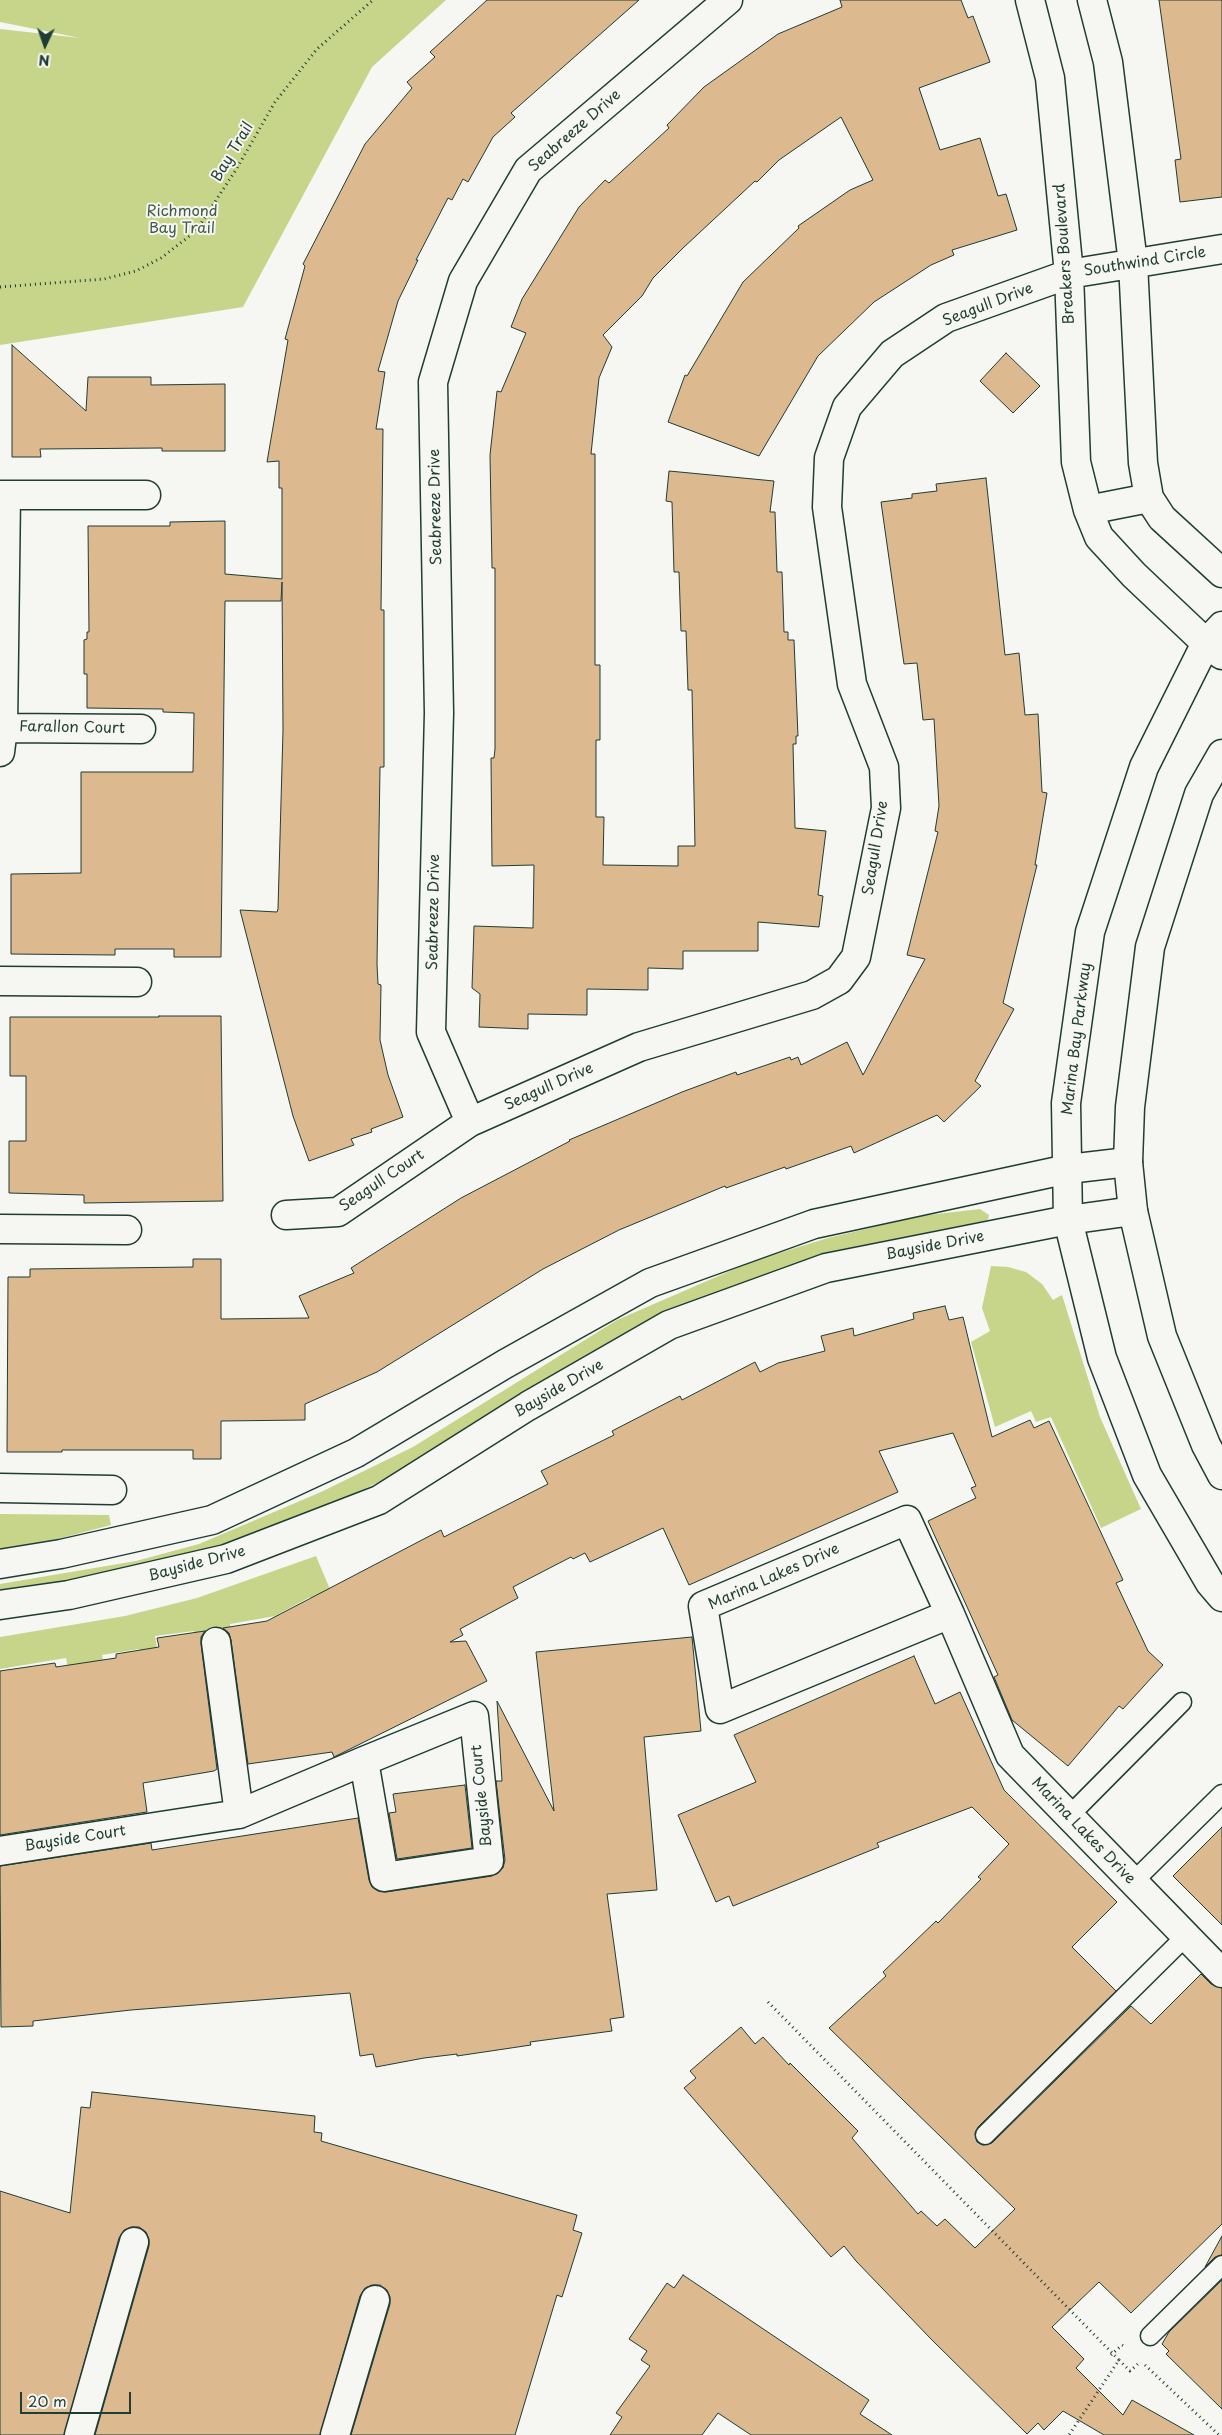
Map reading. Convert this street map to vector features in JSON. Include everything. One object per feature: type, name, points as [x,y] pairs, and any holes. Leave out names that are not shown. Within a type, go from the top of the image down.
[{"type":"street","name":"Seabreeze Drive","points":[[470,1122],[432,1032],[439,713],[433,382],[462,281],[528,170],[728,0]]},
{"type":"street","name":"Breakers Boulevard","points":[[1030,0],[1050,78],[1068,274],[1076,462],[1088,510],[1099,537],[1134,575],[1217,641]]},
{"type":"street","points":[[1092,0],[1108,62],[1133,263],[1143,463],[1149,498],[1162,518],[1222,573]]},
{"type":"street","name":"Southwind Circle","points":[[1068,274],[1222,249]]},
{"type":"street","name":"Seagull Drive","points":[[470,1122],[639,1047],[812,995],[839,980],[856,957],[886,808],[884,767],[852,684],[827,507],[829,458],[847,407],[892,354],[946,318],[1068,274]]},
{"type":"street","points":[[2,740],[3,495],[146,495]]},
{"type":"street","points":[[1088,510],[1149,498]]},
{"type":"street","name":"Marina Bay Parkway","points":[[1217,641],[1144,768],[1090,932],[1066,1103],[1068,1220],[1102,1358],[1147,1475],[1210,1583],[1222,1597]]},
{"type":"street","name":"Farallon Court","points":[[2,740],[141,729]]},
{"type":"street","points":[[1222,754],[1199,794],[1150,947],[1130,1107],[1128,1162],[1132,1211],[1162,1336],[1206,1445],[1222,1475]]},
{"type":"street","points":[[0,981],[137,982]]},
{"type":"street","name":"Seagull Court","points":[[286,1215],[338,1212],[470,1122]]},
{"type":"street","points":[[0,1564],[61,1554],[212,1520],[356,1453],[505,1364],[650,1283],[814,1224],[1068,1169],[1128,1162]]},
{"type":"street","name":"Bayside Drive","points":[[0,1605],[68,1595],[226,1559],[378,1500],[528,1406],[669,1325],[826,1268],[1068,1220],[1132,1211]]},
{"type":"street","points":[[0,1229],[127,1230]]},
{"type":"street","points":[[0,1488],[112,1490]]},
{"type":"street","name":"Marina Lakes Drive","points":[[950,1614],[720,1709],[703,1606],[907,1520],[950,1614],[1010,1756],[1222,1973]]},
{"type":"street","points":[[216,1642],[239,1814]]},
{"type":"street","name":"Bayside Court","points":[[0,1850],[239,1814],[364,1761],[474,1716],[489,1861],[384,1877],[364,1761]]},
{"type":"street","points":[[79,2435],[134,2242]]},
{"type":"street","points":[[335,2435],[375,2300]]},
{"type":"lane","points":[[1069,1816],[1182,1702]]},
{"type":"lane","points":[[1133,1882],[1222,1794]]},
{"type":"lane","points":[[985,2135],[1186,1936]]},
{"type":"lane","points":[[1150,2336],[1222,2265]]},
{"type":"path","name":"Bay Trail","points":[[0,287],[104,278],[136,271],[161,258],[196,232],[237,168],[275,102],[317,49],[373,0]]},
{"type":"path","points":[[768,2002],[1111,2355],[1130,2371],[1141,2361]]},
{"type":"path","points":[[1111,2355],[1122,2345],[1127,2349]]},
{"type":"path","points":[[1137,2357],[1219,2435]]},
{"type":"path","points":[[1069,2435],[1119,2360]]},
{"type":"green space","name":"Richmond Bay Trail","points":[[0,0],[446,0],[372,67],[243,307],[0,345],[0,29],[80,38],[0,22]]},
{"type":"green space","points":[[980,1209],[989,1215],[988,1220],[836,1251],[729,1288],[665,1316],[402,1471],[320,1510],[257,1535],[145,1569],[0,1594],[0,1584],[136,1561],[199,1544],[321,1492],[413,1447],[617,1320],[753,1261],[828,1238],[920,1216]]},
{"type":"green space","points":[[991,1266],[1008,1267],[1026,1272],[1042,1284],[1053,1300],[1062,1295],[1100,1417],[1141,1509],[1101,1528],[1051,1417],[1036,1422],[1031,1411],[995,1427],[971,1342],[990,1331],[982,1308]]},
{"type":"green space","points":[[0,1514],[109,1515],[111,1525],[0,1554]]},
{"type":"green space","points":[[316,1556],[332,1594],[315,1606],[310,1597],[275,1616],[230,1624],[232,1636],[196,1642],[194,1631],[155,1636],[159,1661],[141,1664],[139,1649],[102,1655],[104,1667],[69,1673],[66,1658],[0,1669],[0,1637],[125,1616],[197,1598]]},
{"type":"building","points":[[487,0],[639,0],[511,113],[515,117],[493,137],[468,182],[463,179],[452,200],[448,198],[416,260],[418,260],[398,301],[378,371],[385,372],[376,429],[383,429],[381,610],[384,610],[384,767],[380,767],[377,964],[378,984],[381,985],[380,1040],[388,1075],[403,1117],[371,1129],[372,1132],[351,1139],[354,1145],[309,1161],[293,1116],[240,910],[277,912],[278,909],[283,730],[282,582],[281,601],[225,601],[221,957],[174,957],[174,949],[115,949],[115,955],[11,954],[11,874],[81,873],[81,772],[193,772],[194,713],[163,712],[163,709],[87,708],[84,640],[87,639],[87,632],[89,632],[88,526],[170,526],[170,522],[225,521],[225,574],[282,579],[282,488],[279,488],[279,461],[267,462],[288,340],[285,339],[305,266],[303,264],[365,144],[412,88],[407,82],[435,57],[430,52]]},
{"type":"building","points":[[840,0],[961,0],[968,18],[973,16],[990,62],[919,88],[940,150],[980,138],[998,196],[1006,194],[1017,230],[952,250],[954,255],[931,265],[874,302],[818,356],[759,456],[668,422],[685,375],[687,376],[743,282],[799,228],[798,226],[850,190],[873,180],[841,117],[779,160],[757,182],[755,181],[653,278],[642,296],[603,335],[612,347],[599,378],[591,454],[595,454],[595,665],[600,665],[600,740],[596,740],[596,817],[604,817],[603,865],[678,866],[678,846],[695,846],[692,690],[688,690],[686,631],[681,631],[679,572],[674,572],[672,502],[666,501],[669,471],[774,481],[770,512],[775,512],[777,572],[782,572],[784,632],[788,632],[788,640],[794,640],[798,736],[796,736],[796,744],[793,744],[795,828],[826,831],[818,895],[823,896],[819,927],[758,922],[758,951],[683,951],[683,969],[648,968],[648,990],[587,989],[587,1015],[528,1014],[528,1029],[479,1027],[480,994],[472,988],[474,926],[533,928],[534,865],[492,866],[491,758],[494,758],[495,749],[495,568],[492,568],[490,455],[497,391],[501,392],[526,333],[511,327],[522,299],[579,207],[605,180],[609,183],[669,128],[667,125],[704,87],[778,34],[842,7]]},
{"type":"building","points":[[1159,0],[1222,0],[1222,197],[1180,202],[1175,160],[1181,159]]},
{"type":"building","points":[[12,345],[86,411],[88,377],[151,377],[151,385],[225,384],[225,451],[162,451],[162,448],[40,449],[41,457],[12,457]]},
{"type":"building","points":[[1006,353],[1040,386],[1013,413],[980,381]]},
{"type":"building","points":[[986,478],[1005,655],[1019,653],[1025,715],[1038,714],[1042,792],[1047,793],[1035,865],[1037,865],[1003,1003],[1014,1009],[975,1081],[981,1086],[944,1122],[937,1115],[854,1153],[851,1146],[786,1169],[785,1167],[726,1188],[725,1186],[619,1230],[543,1269],[377,1372],[305,1404],[305,1420],[221,1421],[221,1459],[193,1459],[193,1450],[7,1452],[8,1277],[30,1277],[30,1269],[193,1267],[193,1259],[221,1259],[221,1319],[309,1318],[299,1296],[354,1273],[351,1268],[461,1198],[569,1140],[682,1092],[736,1072],[737,1075],[790,1057],[791,1060],[798,1057],[801,1065],[847,1042],[863,1075],[925,959],[907,955],[938,832],[935,831],[939,806],[934,719],[923,720],[917,663],[904,664],[881,502],[912,498],[912,494],[937,491],[936,484]]},
{"type":"building","points":[[221,1016],[223,1201],[84,1203],[84,1195],[9,1193],[9,1141],[26,1141],[26,1076],[10,1076],[10,1017]]},
{"type":"building","points":[[945,1306],[949,1320],[963,1317],[992,1437],[1030,1420],[1034,1428],[1049,1421],[1123,1580],[1116,1583],[1148,1651],[1163,1665],[1123,1709],[1119,1706],[1068,1766],[1012,1720],[994,1677],[998,1675],[928,1521],[976,1498],[971,1488],[976,1486],[953,1433],[879,1451],[898,1492],[689,1585],[663,1528],[590,1562],[585,1553],[573,1559],[571,1557],[513,1587],[518,1598],[460,1629],[463,1635],[450,1642],[466,1641],[487,1681],[334,1757],[332,1752],[248,1764],[231,1640],[229,1633],[223,1628],[267,1621],[441,1530],[444,1537],[548,1484],[541,1471],[614,1435],[612,1431],[680,1396],[682,1400],[755,1362],[760,1372],[778,1363],[825,1351],[821,1336],[853,1328],[854,1336],[914,1319],[913,1313]]},
{"type":"building","points":[[205,1631],[201,1637],[201,1644],[217,1769],[143,1783],[147,1812],[0,1835],[0,1671],[55,1663],[56,1667],[116,1658],[116,1654],[159,1647],[157,1638]]},
{"type":"building","points":[[692,1637],[701,1731],[644,1737],[657,1890],[607,1894],[624,2017],[610,2019],[612,2031],[530,2042],[531,2045],[457,2056],[457,2054],[424,2058],[376,2067],[373,2054],[360,2056],[350,1993],[131,2010],[33,2021],[33,2026],[1,2027],[0,1866],[151,1843],[152,1850],[358,1818],[369,1880],[372,1887],[378,1891],[386,1892],[492,1876],[503,1868],[505,1860],[496,1781],[502,1781],[497,1701],[554,1811],[536,1652]]},
{"type":"building","points":[[914,1656],[935,1704],[960,1692],[1004,1790],[1117,1902],[1072,1947],[1116,1991],[978,2127],[975,2133],[977,2142],[983,2145],[992,2143],[1131,2006],[1151,2024],[1201,1974],[1211,1984],[1222,1988],[1222,2224],[1131,2313],[1099,2282],[1052,2327],[1084,2359],[1076,2368],[1123,2415],[1132,2400],[1194,2435],[1104,2435],[1063,2411],[1044,2430],[1038,2423],[1027,2434],[931,2339],[844,2246],[831,2257],[684,2088],[696,2078],[690,2071],[741,2027],[755,2044],[763,2037],[789,2065],[790,2063],[858,2131],[852,2138],[918,2214],[921,2211],[937,2226],[945,2219],[975,2248],[1015,2209],[829,2028],[886,1976],[883,1972],[936,1921],[938,1923],[981,1879],[978,1877],[1009,1844],[972,1807],[877,1843],[879,1847],[733,1906],[729,1896],[716,1902],[678,1815],[756,1782],[734,1735]]},
{"type":"building","points":[[465,1785],[472,1848],[397,1859],[389,1813],[396,1812],[393,1794]]},
{"type":"building","points":[[1222,1827],[1222,1925],[1173,1876]]},
{"type":"building","points":[[92,2092],[315,2116],[314,2132],[322,2133],[321,2141],[577,2215],[573,2230],[582,2233],[562,2297],[557,2295],[515,2435],[351,2435],[390,2304],[387,2290],[380,2285],[372,2285],[365,2288],[360,2296],[320,2435],[95,2435],[149,2246],[146,2232],[139,2227],[131,2227],[124,2230],[119,2238],[64,2435],[0,2435],[0,2191],[70,2213],[81,2107],[90,2108]]},
{"type":"building","points":[[1222,2236],[1222,2255],[1215,2257],[1205,2267]]},
{"type":"building","points":[[683,2275],[869,2400],[860,2414],[892,2435],[751,2435],[718,2413],[702,2435],[610,2435],[622,2417],[616,2413],[650,2366],[641,2360],[647,2351],[629,2339],[667,2283],[674,2288]]},
{"type":"building","points":[[1222,2280],[1222,2409],[1166,2354],[1169,2351],[1162,2344],[1169,2332]]}]
